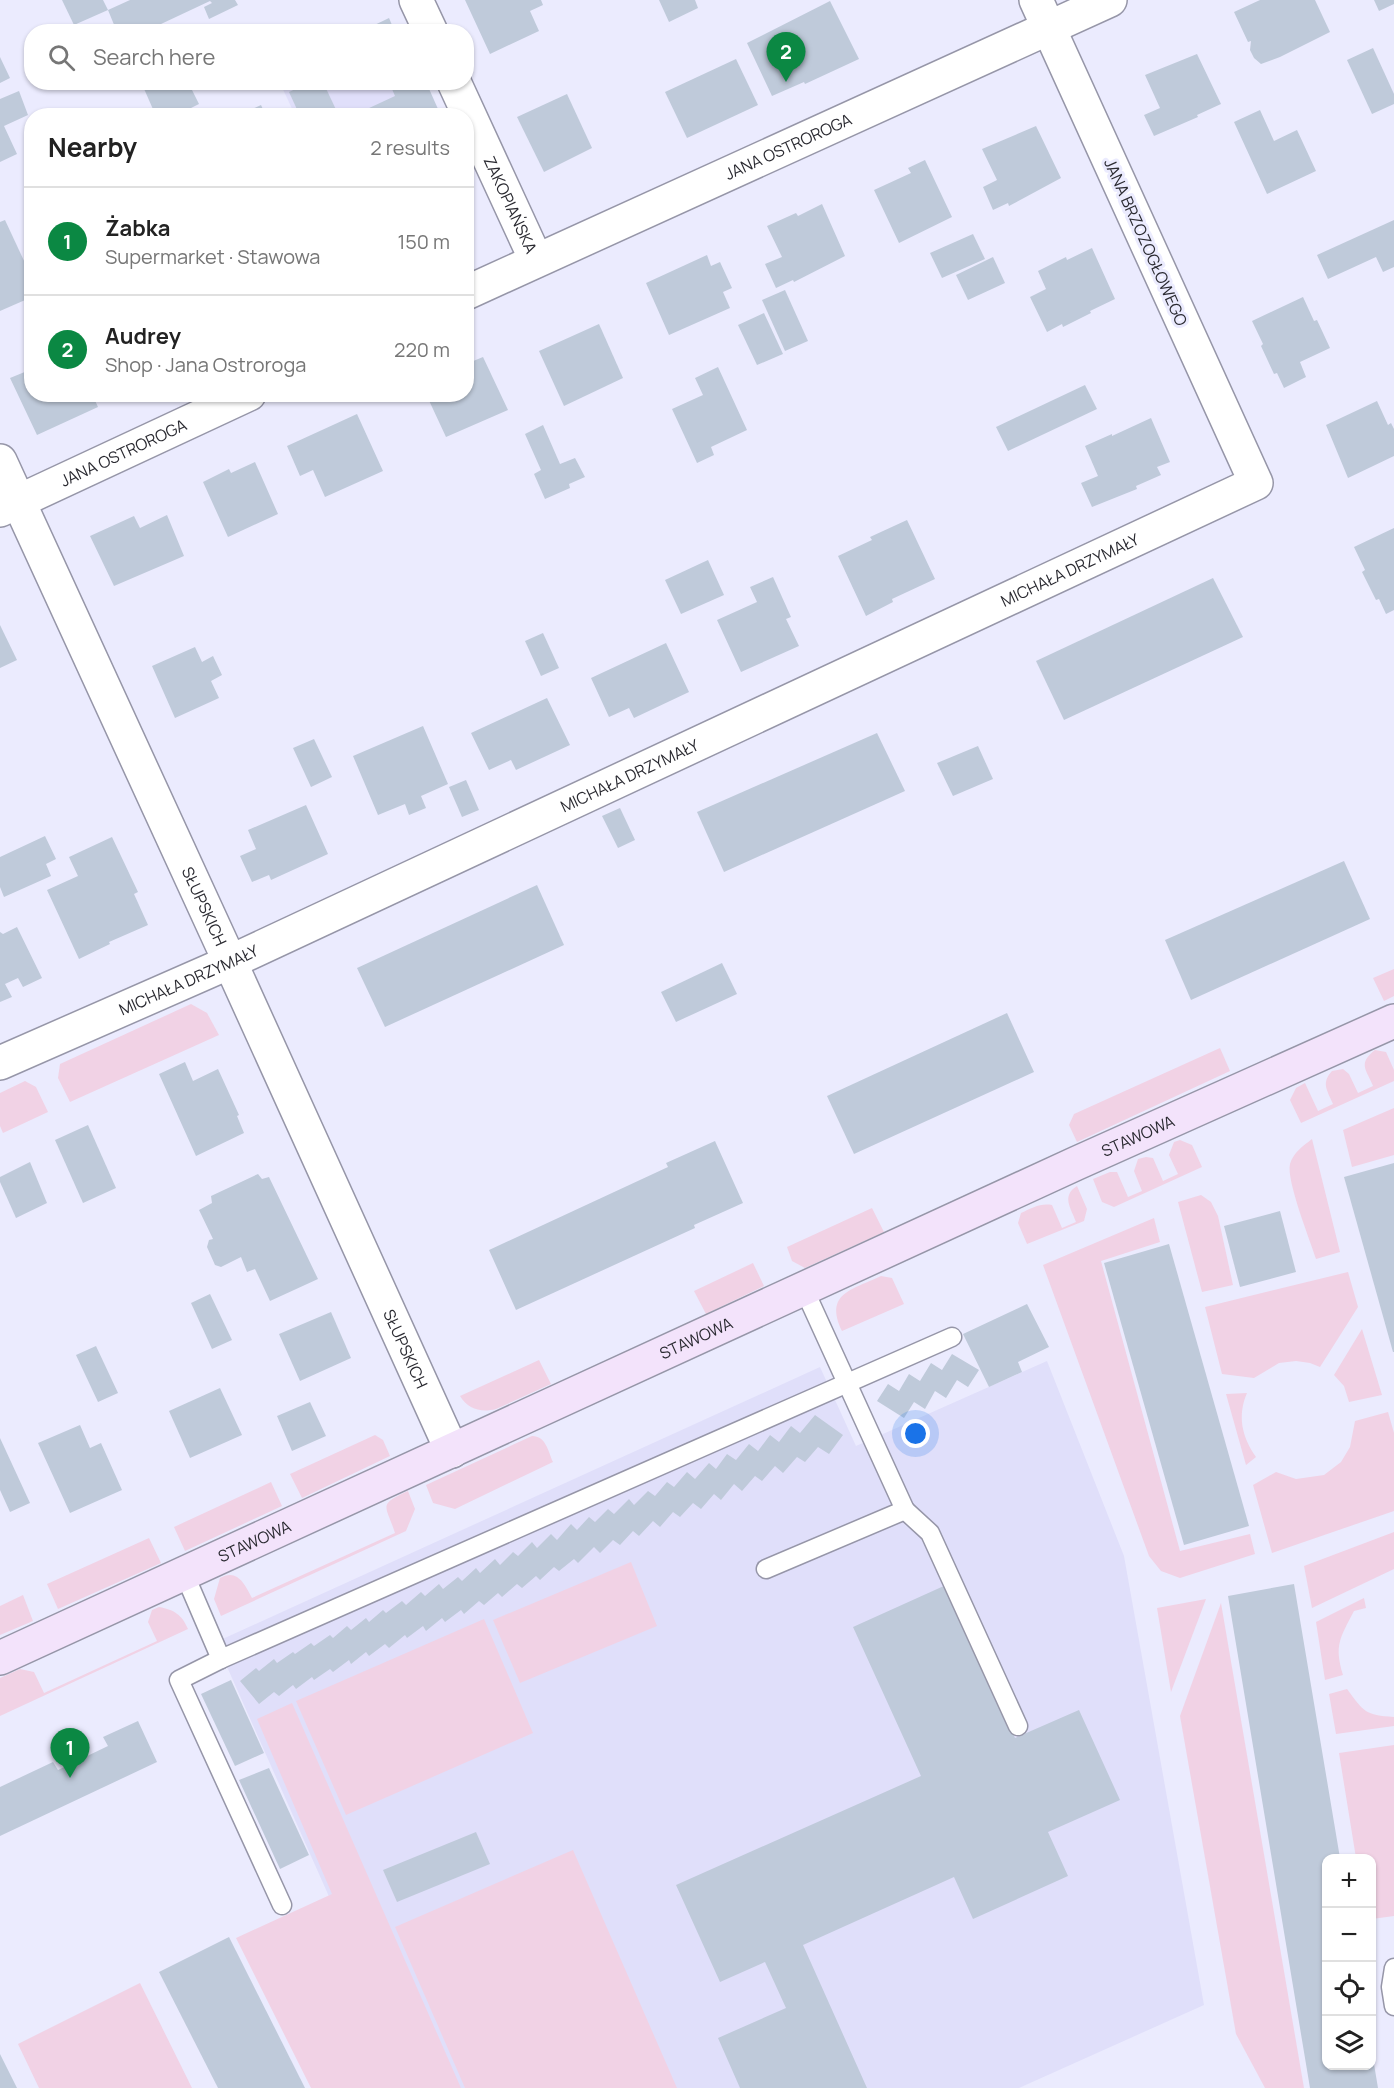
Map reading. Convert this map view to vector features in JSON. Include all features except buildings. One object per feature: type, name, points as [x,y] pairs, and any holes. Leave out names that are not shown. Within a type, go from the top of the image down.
[{"type":"street","points":[[416,0],[427,24]]},
{"type":"street","name":"JANA OSTROROGA","points":[[474,289],[1042,14],[1110,0]]},
{"type":"street","name":"JANA BRZOZOGŁOWEGO","points":[[1042,14],[1256,483]]},
{"type":"street","name":"ZAKOPIAŃSKA","points":[[458,90],[466,108]]},
{"type":"street","name":"ZAKOPIAŃSKA","points":[[474,125],[536,260]]},
{"type":"street","name":"JANA OSTROROGA","points":[[9,505],[232,402]]},
{"type":"street","name":"SŁUPSKICH","points":[[0,460],[9,505],[230,962],[452,1452]]},
{"type":"street","name":"MICHAŁA DRZYMAŁY","points":[[0,1063],[230,962],[1256,483]]},
{"type":"street","name":"STAWOWA","points":[[0,1658],[1077,1163],[1394,1021]]},
{"type":"lane","points":[[804,1289],[905,1510],[930,1533],[1018,1726]]},
{"type":"lane","points":[[282,1905],[179,1680],[221,1659],[952,1337]]},
{"type":"lane","points":[[766,1569],[905,1510]]},
{"type":"lane","points":[[184,1573],[221,1659]]},
{"type":"lane","points":[[1394,1968],[1391,1987],[1394,2006]]},
{"type":"shaded area","points":[[283,90],[429,90],[438,108],[292,108]]},
{"type":"shaded area","points":[[1394,969],[1394,996],[1384,1001],[1373,978]]},
{"type":"shaded area","points":[[191,1004],[207,1013],[219,1035],[70,1102],[58,1078],[60,1064]]},
{"type":"shaded area","points":[[1220,1048],[1230,1071],[1077,1142],[1069,1125],[1074,1114]]},
{"type":"shaded area","points":[[1375,1050],[1386,1052],[1394,1070],[1394,1081],[1301,1123],[1290,1100],[1296,1088],[1305,1083],[1318,1111],[1333,1104],[1326,1083],[1332,1071],[1343,1069],[1349,1074],[1358,1093],[1373,1086],[1365,1063]]},
{"type":"shaded area","points":[[25,1081],[36,1087],[48,1112],[3,1133],[0,1126],[0,1093]]},
{"type":"shaded area","points":[[1394,1108],[1394,1155],[1352,1167],[1343,1130]]},
{"type":"shaded area","points":[[1312,1139],[1340,1252],[1316,1259],[1295,1196],[1290,1172],[1293,1156]]},
{"type":"shaded area","points":[[1180,1140],[1192,1145],[1202,1167],[1114,1207],[1102,1202],[1093,1179],[1110,1172],[1117,1172],[1128,1197],[1142,1191],[1134,1171],[1138,1159],[1153,1158],[1163,1181],[1178,1174],[1169,1155],[1174,1142]]},
{"type":"shaded area","points":[[1077,1186],[1087,1209],[1084,1221],[1027,1244],[1018,1223],[1021,1213],[1040,1205],[1052,1205],[1062,1228],[1076,1222],[1068,1198]]},
{"type":"shaded area","points":[[1201,1195],[1211,1202],[1218,1216],[1233,1285],[1202,1292],[1178,1202]]},
{"type":"shaded area","points":[[872,1208],[884,1232],[805,1268],[792,1261],[787,1247]]},
{"type":"shaded area","points":[[1154,1218],[1160,1242],[1101,1261],[1180,1551],[1250,1534],[1255,1554],[1180,1578],[1161,1571],[1149,1556],[1043,1265]]},
{"type":"shaded area","points":[[753,1263],[764,1286],[706,1314],[694,1291]]},
{"type":"shaded area","points":[[1348,1272],[1358,1307],[1320,1367],[1296,1361],[1279,1363],[1254,1378],[1222,1374],[1205,1307]]},
{"type":"shaded area","points":[[881,1276],[892,1278],[904,1304],[842,1331],[836,1308],[839,1301],[851,1290]]},
{"type":"shaded area","points":[[1362,1329],[1382,1395],[1349,1402],[1344,1386],[1334,1375]]},
{"type":"shaded area","points":[[539,1360],[551,1384],[490,1410],[471,1407],[460,1396]]},
{"type":"shaded area","points":[[1047,1361],[1124,1556],[1204,2005],[1019,2088],[414,2088],[216,1642],[820,1367],[856,1446]]},
{"type":"shaded area","points":[[1247,1393],[1242,1410],[1242,1426],[1247,1442],[1256,1457],[1246,1465],[1226,1394]]},
{"type":"shaded area","points":[[1388,1412],[1394,1433],[1394,1511],[1272,1553],[1253,1485],[1276,1472],[1296,1479],[1324,1475],[1341,1462],[1350,1447],[1355,1421]]},
{"type":"shaded area","points":[[375,1435],[383,1440],[390,1456],[302,1498],[290,1474]]},
{"type":"shaded area","points":[[532,1436],[543,1441],[553,1462],[455,1509],[433,1503],[426,1485]]},
{"type":"shaded area","points":[[271,1482],[282,1506],[185,1551],[174,1527]]},
{"type":"shaded area","points":[[408,1491],[415,1509],[406,1531],[221,1616],[214,1599],[220,1578],[226,1575],[236,1576],[252,1598],[395,1533],[386,1507],[392,1500]]},
{"type":"shaded area","points":[[1394,1532],[1394,1569],[1312,1608],[1304,1566]]},
{"type":"shaded area","points":[[149,1538],[161,1563],[58,1609],[47,1584]]},
{"type":"shaded area","points":[[631,1562],[657,1626],[520,1683],[493,1620]]},
{"type":"shaded area","points":[[23,1595],[33,1621],[0,1635],[0,1606]]},
{"type":"shaded area","points":[[1364,1598],[1366,1608],[1354,1611],[1340,1642],[1339,1656],[1343,1675],[1325,1680],[1316,1622]]},
{"type":"shaded area","points":[[1206,1599],[1171,1692],[1157,1608]]},
{"type":"shaded area","points":[[1221,1603],[1304,2088],[1265,2088],[1236,2034],[1180,1716]]},
{"type":"shaded area","points":[[159,1607],[177,1614],[188,1629],[0,1716],[0,1678],[20,1669],[34,1672],[44,1693],[157,1641],[148,1622],[152,1610]]},
{"type":"shaded area","points":[[484,1619],[533,1733],[346,1815],[296,1701]]},
{"type":"shaded area","points":[[1347,1689],[1366,1711],[1394,1717],[1394,1726],[1336,1734],[1329,1694]]},
{"type":"shaded area","points":[[292,1703],[461,2088],[311,2088],[236,1938],[332,1894],[257,1719]]},
{"type":"shaded area","points":[[1394,1745],[1394,1916],[1376,1918],[1376,1854],[1355,1854],[1339,1753]]},
{"type":"shaded area","points":[[573,1850],[677,2088],[465,2088],[395,1927]]},
{"type":"shaded area","points":[[140,1983],[192,2088],[39,2088],[18,2044]]},
{"type":"place","name":"Audrey","points":[[786,82]]},
{"type":"place","name":"Żabka","points":[[70,1778]]}]
